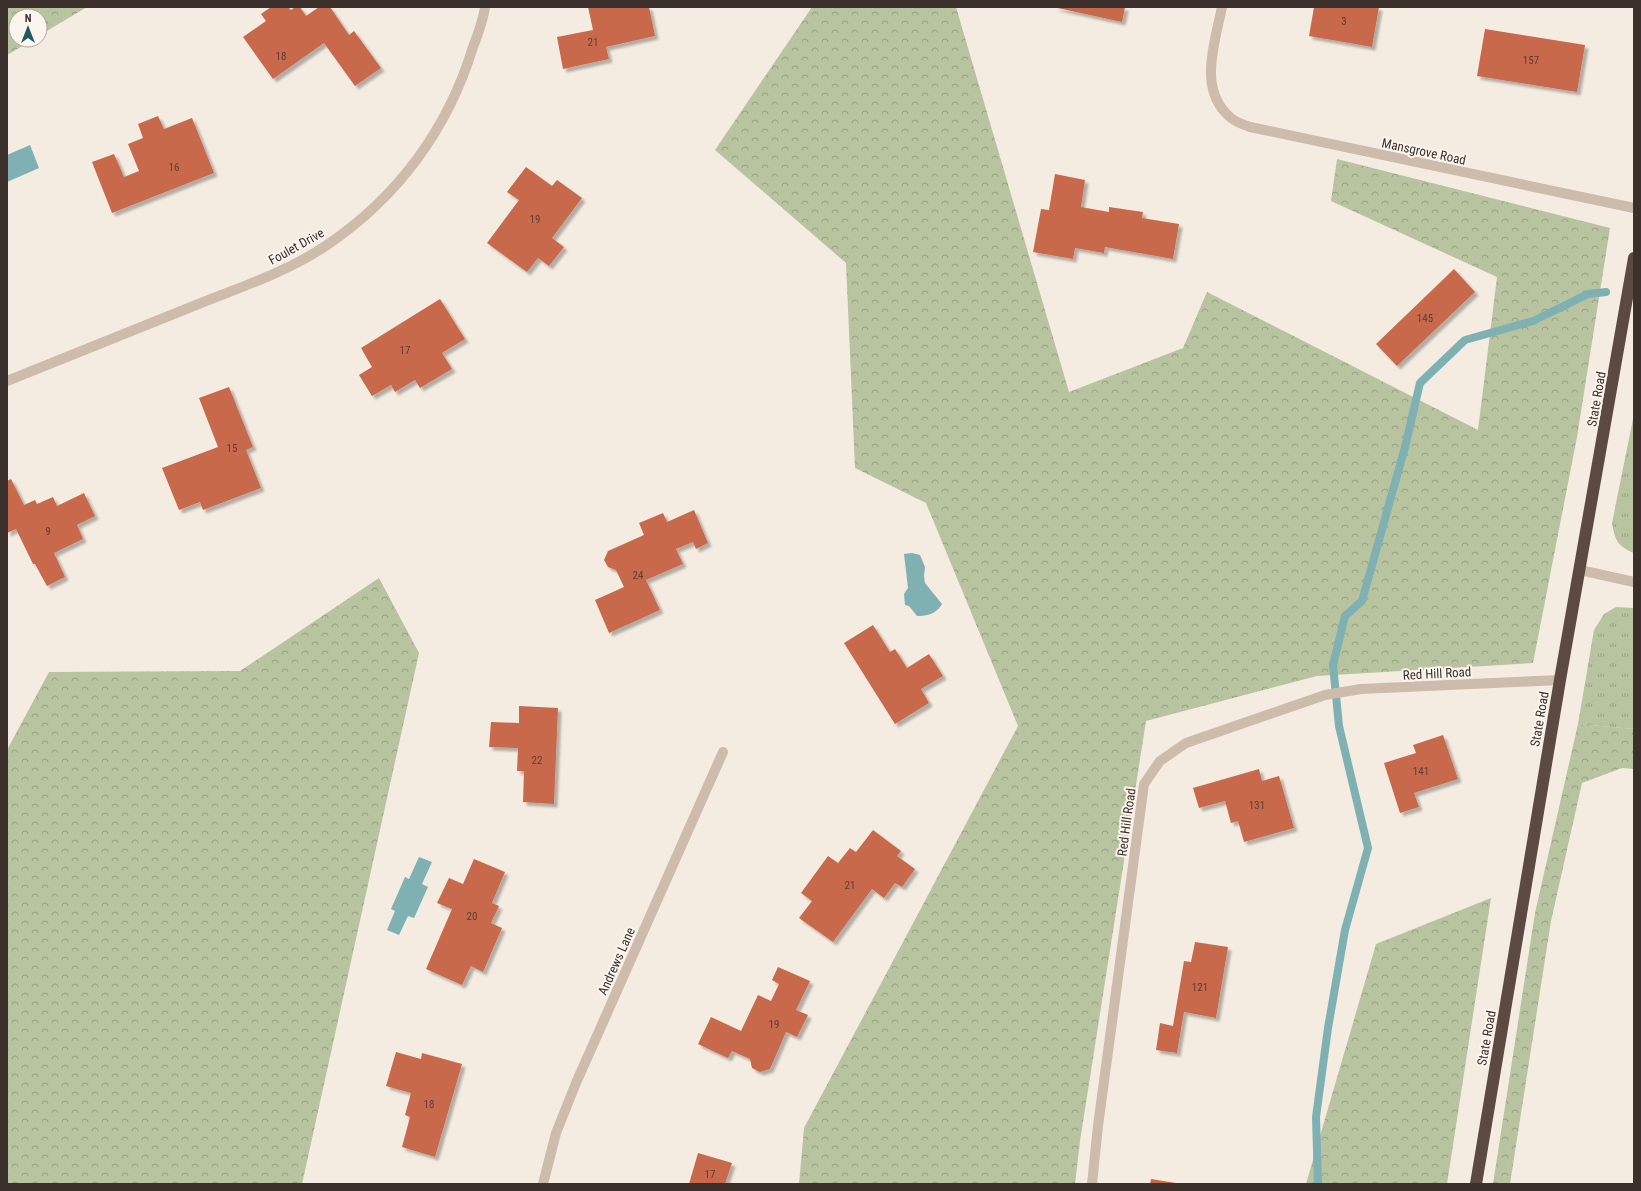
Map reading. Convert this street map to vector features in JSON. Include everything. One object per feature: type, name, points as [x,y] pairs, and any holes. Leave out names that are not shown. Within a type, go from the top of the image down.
[{"type":"highway","name":"State Road","points":[[1476,1184],[1560,680],[1634,258]]},
{"type":"street","name":"Foulet Drive","points":[[7,381],[282,270],[326,246],[367,215],[398,183],[429,143],[455,98],[465,74],[485,7]]},
{"type":"street","name":"Mansgrove Road","points":[[1222,7],[1210,64],[1211,85],[1217,103],[1231,118],[1250,128],[1634,208]]},
{"type":"street","points":[[1580,570],[1634,582]]},
{"type":"street","name":"Red Hill Road","points":[[1092,1184],[1098,1126],[1144,784],[1160,761],[1186,743],[1325,695],[1361,689],[1560,680]]},
{"type":"street","name":"Andrews Lane","points":[[543,1184],[556,1133],[576,1083],[723,752]]},
{"type":"green space","points":[[7,7],[87,7],[48,30],[48,8],[8,8],[8,48],[19,48],[7,55]]},
{"type":"green space","points":[[812,7],[956,7],[1069,392],[1183,348],[1207,292],[1478,430],[1497,277],[1331,201],[1337,159],[1610,228],[1577,437],[1533,663],[1317,676],[1146,721],[1080,1141],[1075,1184],[799,1184],[804,1128],[1018,726],[926,503],[855,468],[846,263],[715,150]]},
{"type":"green space","points":[[1634,414],[1634,553],[1620,545],[1614,534],[1612,523]]},
{"type":"green space","points":[[379,578],[419,653],[302,1184],[7,1184],[7,750],[49,672],[240,671]]},
{"type":"green space","points":[[1616,607],[1634,608],[1634,729],[1578,724],[1594,630],[1604,614]]},
{"type":"green space","points":[[1578,724],[1634,729],[1634,769],[1622,768],[1582,783],[1551,921],[1510,1184],[1493,1184],[1535,913]]},
{"type":"green space","points":[[1491,898],[1447,1184],[1306,1184],[1376,944]]},
{"type":"water","points":[[30,145],[39,168],[7,182],[7,155]]},
{"type":"water","points":[[912,553],[920,555],[925,567],[925,583],[942,604],[937,610],[925,616],[917,616],[909,606],[905,605],[904,594],[908,588],[904,554]]},
{"type":"water","points":[[419,857],[432,862],[422,884],[428,887],[414,918],[408,916],[399,935],[387,930],[395,911],[391,909],[405,877],[409,879]]},
{"type":"building","points":[[271,7],[288,7],[291,10],[295,7],[300,7],[306,16],[319,7],[330,7],[349,35],[354,31],[381,68],[355,86],[324,43],[273,79],[243,37],[266,21],[261,14]]},
{"type":"building","points":[[588,7],[649,7],[655,36],[606,47],[609,59],[563,69],[557,37],[593,30]]},
{"type":"building","points":[[1053,7],[1125,7],[1122,22]]},
{"type":"building","points":[[1314,7],[1379,7],[1372,47],[1309,36]]},
{"type":"building","points":[[1485,29],[1585,45],[1577,92],[1477,76]]},
{"type":"building","points":[[158,116],[164,129],[192,118],[214,173],[112,213],[92,162],[114,154],[124,177],[139,171],[128,144],[143,138],[138,124]]},
{"type":"building","points":[[526,167],[552,186],[557,180],[582,198],[552,238],[564,247],[549,266],[538,258],[527,272],[487,243],[519,200],[507,192]]},
{"type":"building","points":[[1055,174],[1085,180],[1081,207],[1109,212],[1109,207],[1143,212],[1142,218],[1179,224],[1173,259],[1105,247],[1104,253],[1075,248],[1073,259],[1033,252],[1041,209],[1049,210]]},
{"type":"building","points":[[1454,269],[1475,292],[1397,366],[1376,344]]},
{"type":"building","points":[[440,299],[465,339],[442,353],[452,369],[420,388],[415,380],[395,392],[391,385],[372,396],[359,375],[372,367],[361,348]]},
{"type":"building","points":[[229,387],[253,447],[246,450],[261,488],[203,510],[200,502],[179,510],[162,468],[218,447],[199,398]]},
{"type":"building","points":[[11,479],[24,505],[35,500],[37,504],[53,497],[57,506],[84,493],[95,516],[77,525],[83,539],[54,553],[65,577],[47,586],[35,564],[33,564],[16,529],[7,533],[7,481]]},
{"type":"building","points":[[694,510],[708,543],[696,549],[693,542],[676,549],[683,564],[646,580],[660,610],[609,633],[595,600],[624,587],[616,570],[608,567],[604,560],[608,551],[644,535],[639,523],[663,513],[667,522]]},
{"type":"building","points":[[873,625],[890,652],[895,649],[907,668],[929,654],[943,676],[921,689],[929,703],[895,724],[844,643]]},
{"type":"building","points":[[519,706],[558,708],[554,804],[523,802],[524,771],[517,771],[518,748],[489,747],[491,722],[519,723]]},
{"type":"building","points":[[1443,735],[1458,779],[1414,793],[1419,807],[1400,813],[1384,763],[1416,753],[1413,745]]},
{"type":"building","points":[[1259,769],[1262,781],[1279,776],[1294,828],[1244,842],[1238,821],[1231,823],[1225,801],[1199,808],[1193,788]]},
{"type":"building","points":[[873,830],[901,851],[897,856],[915,869],[902,887],[895,883],[884,898],[872,889],[833,942],[799,918],[812,901],[801,893],[828,856],[838,863],[850,848],[856,852]]},
{"type":"building","points":[[474,859],[505,872],[492,903],[499,906],[491,923],[502,928],[483,972],[471,966],[462,985],[426,969],[452,909],[437,903],[449,878],[463,884]]},
{"type":"building","points":[[1195,942],[1228,947],[1216,1018],[1184,1012],[1177,1053],[1156,1050],[1160,1023],[1173,1026],[1184,961],[1191,962]]},
{"type":"building","points":[[778,967],[810,981],[796,1010],[808,1015],[797,1037],[786,1032],[770,1069],[760,1072],[752,1068],[750,1059],[732,1051],[728,1058],[698,1044],[711,1017],[741,1031],[758,995],[771,1001],[779,984],[772,980]]},
{"type":"building","points":[[396,1052],[421,1059],[422,1053],[462,1064],[435,1157],[402,1147],[410,1117],[405,1115],[411,1093],[386,1086]]},
{"type":"building","points":[[698,1153],[732,1163],[725,1184],[689,1184]]},
{"type":"building","points":[[1151,1179],[1176,1183],[1176,1184],[1150,1184]]},
{"type":"waterway","points":[[1318,1184],[1316,1117],[1328,1028],[1345,930],[1368,848],[1339,726],[1333,665],[1345,616],[1362,601],[1405,447],[1420,383],[1465,340],[1533,321],[1588,294],[1606,292]]}]
